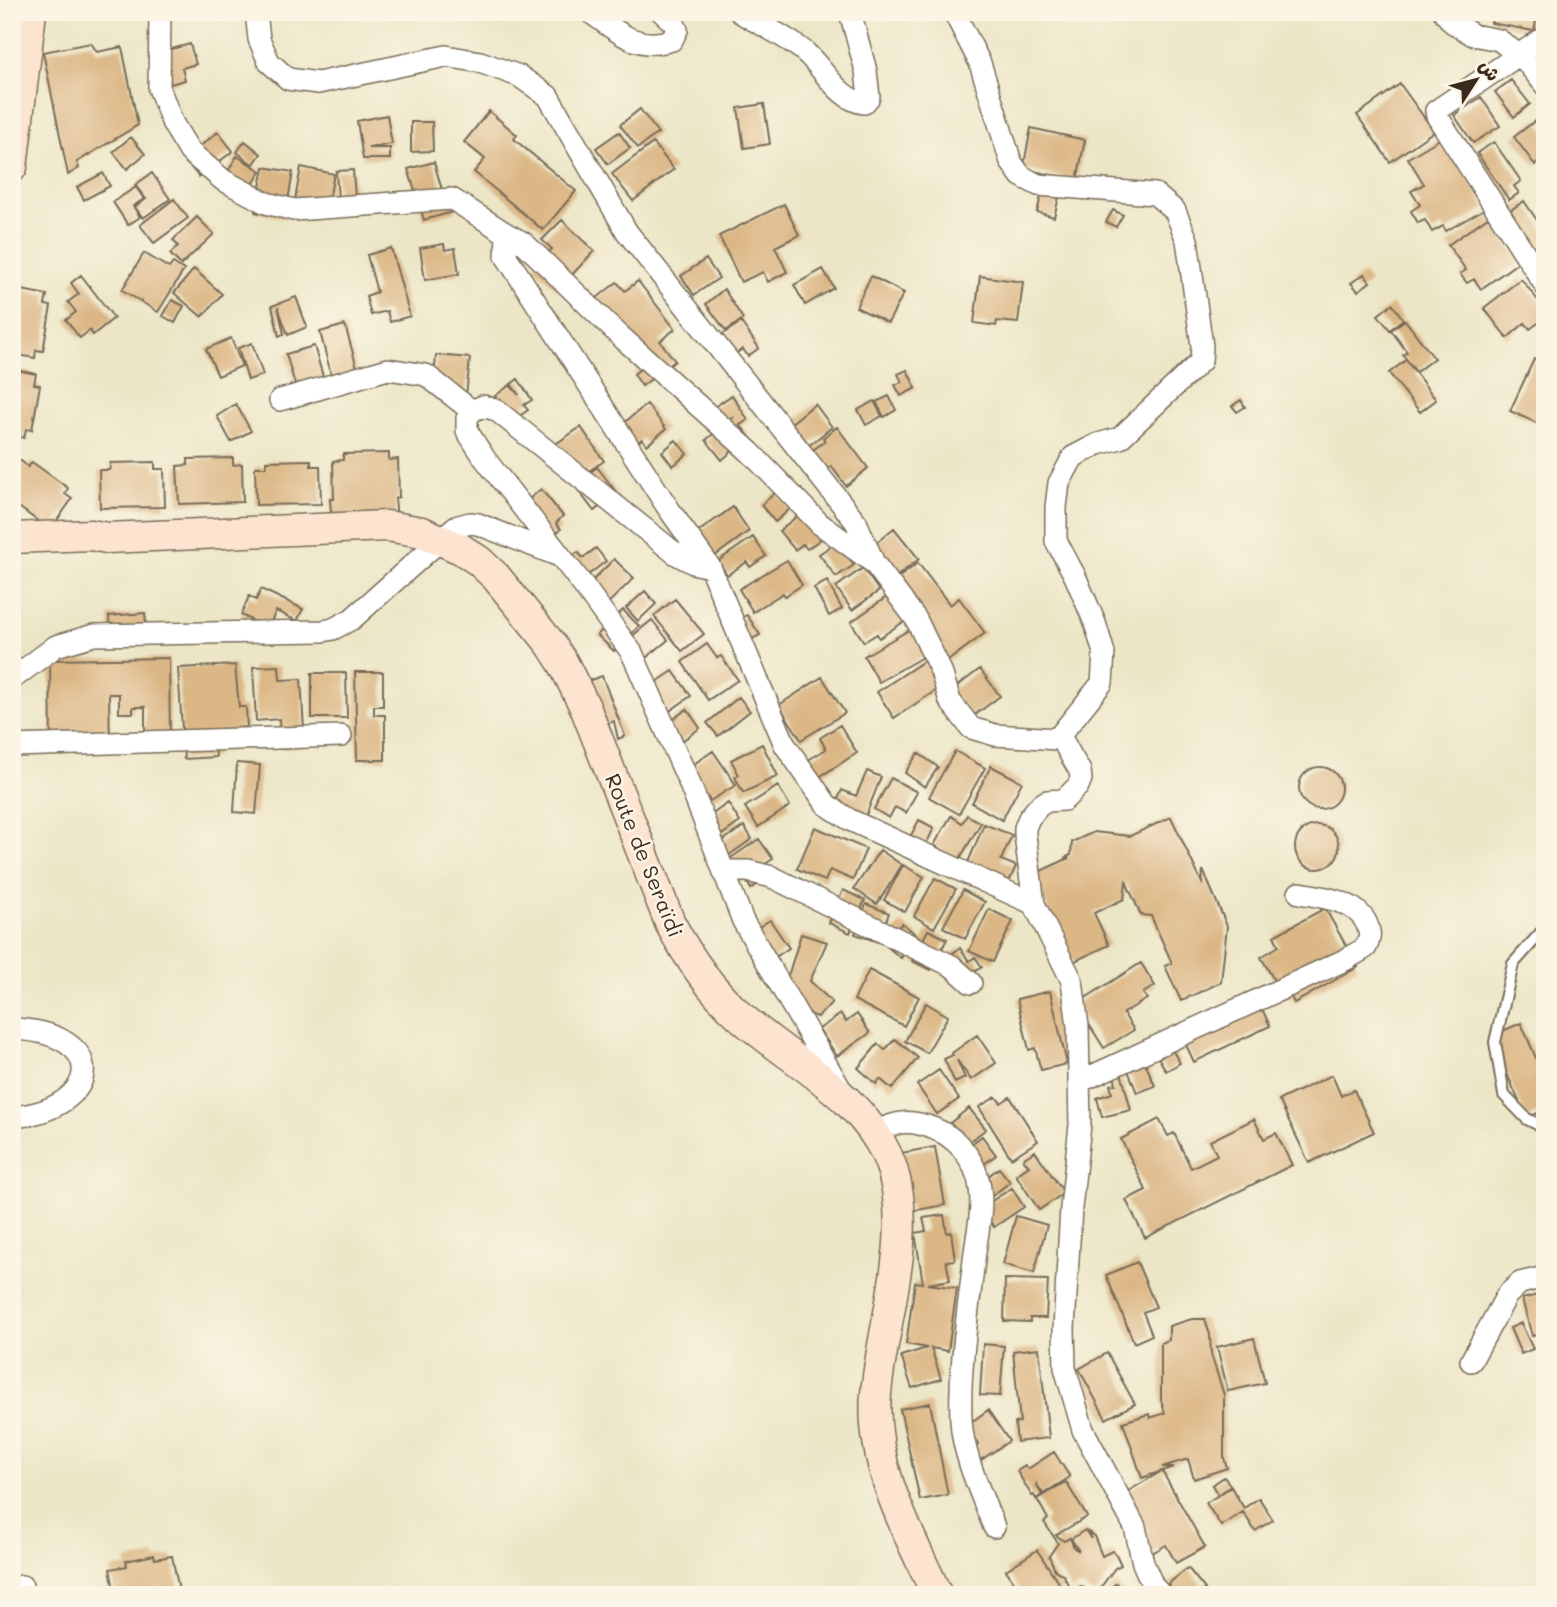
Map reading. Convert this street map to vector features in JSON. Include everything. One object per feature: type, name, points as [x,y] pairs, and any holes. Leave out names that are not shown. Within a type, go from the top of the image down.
[{"type":"street","points":[[12,167],[31,12]]},
{"type":"street","points":[[256,12],[259,39],[264,50],[270,62],[288,79],[318,83],[446,56],[480,62],[519,76],[548,96],[627,232],[856,522],[874,563],[916,620],[941,671],[950,701],[971,728],[995,735],[1057,739],[1063,743],[1080,771],[1078,786],[1064,800],[1047,801],[1040,806],[1025,828],[1034,904],[1072,981],[1078,1026],[1080,1125],[1070,1222],[1064,1328],[1065,1368],[1083,1430],[1135,1527],[1143,1563],[1153,1586],[1161,1595]]},
{"type":"street","points":[[590,12],[628,38],[642,43],[659,44],[672,40],[677,30],[674,23],[662,12]]},
{"type":"street","points":[[740,12],[804,51],[841,90],[857,102],[864,103],[869,97],[866,71],[850,12]]},
{"type":"street","points":[[954,12],[980,63],[1011,162],[1021,176],[1038,185],[1155,194],[1175,211],[1187,240],[1200,333],[1201,360],[1120,438],[1098,444],[1073,457],[1059,483],[1056,541],[1075,576],[1095,623],[1104,653],[1102,684],[1057,739]]},
{"type":"street","points":[[1444,12],[1452,22],[1473,35],[1499,40],[1520,55],[1545,85]]},
{"type":"street","points":[[160,15],[159,88],[173,124],[190,152],[223,180],[266,203],[294,210],[452,199],[524,243],[618,334],[750,452],[820,524],[874,563]]},
{"type":"street","points":[[1545,37],[1436,111],[1545,285]]},
{"type":"street","points":[[507,234],[506,256],[662,498],[710,567],[785,745],[827,805],[850,820],[1034,904]]},
{"type":"street","points":[[280,400],[388,369],[426,376],[472,411]]},
{"type":"street","points":[[710,567],[693,563],[677,554],[496,410],[483,406],[472,411],[467,418],[467,431],[485,459],[583,584],[632,653],[689,782],[743,921],[848,1101]]},
{"type":"street","points":[[12,679],[55,646],[94,635],[333,629],[352,619],[455,527],[470,523],[559,555]]},
{"type":"street","name":"Route de Seraïdi","points":[[107,538],[387,526],[422,532],[442,539],[470,555],[496,577],[563,663],[585,707],[670,923],[700,973],[742,1018],[848,1101],[874,1132],[891,1168],[897,1188],[900,1218],[876,1395],[878,1448],[900,1515],[937,1595]]},
{"type":"street","points":[[12,538],[91,535],[107,538]]},
{"type":"street","points":[[12,549],[91,544],[107,538]]},
{"type":"street","points":[[12,746],[341,736]]},
{"type":"street","points":[[724,871],[748,871],[772,877],[952,967],[971,983]]},
{"type":"street","points":[[1079,1082],[1347,959],[1366,947],[1370,935],[1367,922],[1353,908],[1333,899],[1299,893]]},
{"type":"street","points":[[12,1029],[35,1030],[69,1043],[79,1053],[84,1067],[79,1087],[65,1100],[50,1110],[12,1117]]},
{"type":"street","points":[[874,1132],[895,1122],[918,1123],[944,1133],[965,1151],[977,1176],[981,1210],[961,1372],[961,1423],[971,1465],[994,1527]]},
{"type":"street","points":[[1471,1361],[1507,1295],[1520,1283],[1545,1277]]},
{"type":"lane","points":[[1545,928],[1513,964],[1494,1042],[1504,1095],[1527,1119],[1545,1128]]},
{"type":"building","points":[[182,12],[227,12],[226,20]]},
{"type":"building","points":[[1493,12],[1538,12],[1534,31],[1491,23]]},
{"type":"building","points":[[91,43],[97,52],[122,47],[138,125],[77,162],[79,168],[68,175],[43,52]]},
{"type":"building","points":[[190,44],[196,64],[182,68],[185,80],[159,87],[150,55]]},
{"type":"building","points":[[1511,80],[1530,104],[1514,117],[1495,92]]},
{"type":"building","points":[[1400,84],[1434,131],[1390,162],[1357,115]]},
{"type":"building","points":[[1481,97],[1500,126],[1473,143],[1454,115]]},
{"type":"building","points":[[764,104],[770,144],[744,148],[738,108]]},
{"type":"building","points":[[640,109],[658,133],[638,148],[620,125]]},
{"type":"building","points":[[489,111],[517,135],[514,139],[576,191],[543,230],[474,172],[485,159],[464,142]]},
{"type":"building","points":[[387,115],[392,144],[368,148],[390,148],[390,159],[363,159],[357,121]]},
{"type":"building","points":[[1536,120],[1545,131],[1545,157],[1535,165],[1514,137]]},
{"type":"building","points":[[411,122],[432,122],[433,151],[411,152]]},
{"type":"building","points":[[1031,128],[1085,140],[1077,180],[1023,169]]},
{"type":"building","points":[[218,132],[233,151],[199,177],[184,159]]},
{"type":"building","points":[[619,132],[630,148],[608,164],[596,148]]},
{"type":"building","points":[[131,137],[145,154],[127,169],[113,152]]},
{"type":"building","points":[[1443,137],[1486,208],[1446,231],[1443,226],[1432,232],[1425,220],[1418,223],[1411,211],[1420,205],[1411,191],[1424,184],[1408,158]]},
{"type":"building","points":[[245,141],[261,154],[253,165],[237,152]]},
{"type":"building","points":[[1494,142],[1521,181],[1514,186],[1519,193],[1509,200],[1477,153]]},
{"type":"building","points":[[653,143],[674,169],[633,201],[612,174]]},
{"type":"building","points":[[237,156],[261,171],[246,196],[222,182]]},
{"type":"building","points":[[434,162],[442,190],[449,188],[456,211],[424,220],[408,169]]},
{"type":"building","points":[[264,167],[293,172],[285,218],[255,212]]},
{"type":"building","points":[[301,167],[334,174],[326,214],[292,216]]},
{"type":"building","points":[[353,170],[355,198],[338,199],[336,171]]},
{"type":"building","points":[[103,173],[110,186],[84,200],[77,187]]},
{"type":"building","points":[[152,173],[170,199],[143,218],[135,207],[146,199],[135,185]]},
{"type":"building","points":[[136,187],[144,199],[133,206],[140,217],[128,225],[113,202]]},
{"type":"building","points":[[1043,189],[1060,193],[1054,217],[1037,212]]},
{"type":"building","points":[[174,199],[188,218],[154,243],[140,225]]},
{"type":"building","points":[[1524,201],[1545,232],[1545,246],[1532,254],[1505,214]]},
{"type":"building","points":[[784,204],[799,235],[775,247],[787,272],[768,282],[763,272],[741,282],[719,236]]},
{"type":"building","points":[[1113,210],[1123,215],[1116,227],[1106,222]]},
{"type":"building","points":[[197,217],[214,234],[181,265],[170,254],[178,246],[173,240]]},
{"type":"building","points":[[1488,217],[1520,261],[1481,289],[1474,279],[1467,283],[1460,274],[1466,270],[1448,245]]},
{"type":"building","points":[[562,220],[594,251],[558,290],[534,267],[552,249],[542,240]]},
{"type":"building","points":[[444,244],[445,250],[455,248],[459,274],[425,280],[420,248]]},
{"type":"building","points":[[391,248],[410,316],[390,322],[387,311],[371,315],[366,296],[377,292],[367,255]]},
{"type":"building","points":[[144,253],[169,268],[173,263],[184,270],[158,312],[122,290]]},
{"type":"building","points":[[706,259],[719,278],[694,295],[681,276]]},
{"type":"building","points":[[194,269],[222,294],[202,317],[174,293]]},
{"type":"building","points":[[823,269],[834,288],[805,305],[794,285]]},
{"type":"building","points":[[1364,274],[1370,282],[1358,291],[1351,283]]},
{"type":"building","points":[[81,275],[114,318],[93,335],[90,330],[80,338],[66,320],[76,312],[68,302],[79,294],[71,283]]},
{"type":"building","points":[[871,276],[904,293],[888,323],[856,307]]},
{"type":"building","points":[[980,276],[1023,282],[1018,323],[997,321],[996,326],[974,323]]},
{"type":"building","points":[[1521,279],[1545,309],[1545,318],[1530,329],[1525,323],[1507,338],[1484,308]]},
{"type":"building","points":[[638,281],[675,329],[660,341],[675,361],[642,386],[634,374],[640,369],[607,333],[593,301],[617,282],[625,291]]},
{"type":"building","points":[[12,288],[47,295],[45,305],[51,306],[43,351],[36,350],[35,358],[12,354]]},
{"type":"building","points":[[724,289],[743,319],[726,331],[706,304]]},
{"type":"building","points":[[296,297],[307,327],[288,335],[278,307],[284,334],[279,336],[272,306]]},
{"type":"building","points":[[172,300],[184,306],[175,323],[163,316]]},
{"type":"building","points":[[1392,304],[1403,319],[1390,330],[1378,315]]},
{"type":"building","points":[[1405,320],[1434,358],[1416,372],[1403,355],[1407,352],[1391,330]]},
{"type":"building","points":[[741,322],[759,348],[748,356],[743,349],[733,355],[720,336]]},
{"type":"building","points":[[345,325],[358,371],[332,378],[320,332]]},
{"type":"building","points":[[231,338],[242,366],[218,376],[206,349]]},
{"type":"building","points":[[252,343],[263,375],[248,380],[238,348]]},
{"type":"building","points":[[314,346],[327,390],[299,398],[286,354]]},
{"type":"building","points":[[436,355],[470,358],[466,396],[433,392]]},
{"type":"building","points":[[1534,359],[1545,364],[1543,426],[1510,411]]},
{"type":"building","points":[[1406,360],[1436,400],[1420,412],[1389,373]]},
{"type":"building","points":[[12,369],[36,374],[34,384],[40,385],[32,430],[26,429],[24,438],[12,435]]},
{"type":"building","points":[[907,370],[916,388],[901,396],[895,385],[902,382],[898,374]]},
{"type":"building","points":[[518,379],[532,400],[524,405],[528,410],[512,421],[495,396],[510,385],[519,395],[511,384]]},
{"type":"building","points":[[732,395],[748,420],[740,425],[749,436],[722,460],[706,440],[734,417],[714,431],[703,415]]},
{"type":"building","points":[[889,396],[896,410],[884,417],[876,402]]},
{"type":"building","points":[[1241,400],[1245,407],[1237,412],[1232,406]]},
{"type":"building","points":[[874,401],[882,416],[866,425],[858,410]]},
{"type":"building","points":[[236,404],[251,431],[231,442],[217,416]]},
{"type":"building","points":[[647,404],[666,429],[647,445],[642,439],[634,445],[619,427]]},
{"type":"building","points":[[815,404],[832,427],[807,447],[789,425]]},
{"type":"building","points":[[581,427],[604,461],[571,483],[548,449]]},
{"type":"building","points":[[837,427],[868,468],[846,486],[831,466],[824,472],[809,453]]},
{"type":"building","points":[[676,440],[687,454],[673,466],[662,452]]},
{"type":"building","points":[[389,453],[389,460],[398,459],[399,497],[395,498],[398,530],[333,536],[330,499],[334,499],[333,461],[343,460],[343,454]]},
{"type":"building","points":[[233,458],[233,465],[242,464],[243,502],[179,504],[177,466],[188,465],[188,459]]},
{"type":"building","points":[[20,460],[28,467],[32,462],[68,488],[65,494],[72,499],[50,530],[12,502],[12,471]]},
{"type":"building","points":[[311,460],[311,466],[320,466],[321,504],[256,505],[255,467],[266,467],[266,461]]},
{"type":"building","points":[[155,462],[155,469],[164,469],[165,507],[100,508],[99,470],[110,470],[110,463]]},
{"type":"building","points":[[597,467],[617,493],[594,511],[574,485]]},
{"type":"building","points":[[541,489],[563,516],[556,523],[561,529],[541,546],[514,512]]},
{"type":"building","points":[[776,492],[790,509],[775,522],[761,505]]},
{"type":"building","points":[[733,507],[749,531],[715,556],[698,532]]},
{"type":"building","points":[[801,513],[821,539],[807,549],[803,544],[795,550],[779,531]]},
{"type":"building","points":[[894,528],[919,559],[896,577],[871,547]]},
{"type":"building","points":[[753,537],[766,556],[750,567],[747,562],[727,575],[718,561]]},
{"type":"building","points":[[837,542],[854,565],[836,577],[819,554]]},
{"type":"building","points":[[596,548],[606,561],[578,583],[563,563],[578,552],[583,558]]},
{"type":"building","points":[[614,559],[634,578],[602,609],[583,590]]},
{"type":"building","points":[[787,560],[802,585],[785,596],[783,593],[753,612],[739,589]]},
{"type":"building","points":[[918,563],[950,605],[959,598],[985,633],[949,660],[910,609],[898,578]]},
{"type":"building","points":[[863,568],[879,591],[852,610],[836,587]]},
{"type":"building","points":[[827,581],[842,609],[829,616],[814,588]]},
{"type":"building","points":[[261,589],[303,609],[297,621],[276,611],[268,628],[241,615],[249,596],[256,600]]},
{"type":"building","points":[[645,591],[656,604],[638,621],[626,608]]},
{"type":"building","points":[[891,594],[908,619],[879,638],[877,634],[864,642],[851,622]]},
{"type":"building","points":[[675,599],[704,634],[682,651],[654,616]]},
{"type":"building","points":[[623,610],[639,626],[614,651],[597,635]]},
{"type":"building","points":[[145,613],[147,633],[110,635],[109,616]]},
{"type":"building","points":[[747,615],[760,635],[749,641],[737,621]]},
{"type":"building","points":[[652,620],[668,640],[637,665],[621,645]]},
{"type":"building","points":[[916,626],[931,652],[879,682],[864,656]]},
{"type":"building","points":[[707,644],[717,658],[721,656],[738,680],[708,700],[682,662]]},
{"type":"building","points":[[169,658],[170,739],[145,739],[145,707],[133,707],[133,713],[119,713],[119,694],[109,694],[110,743],[51,746],[50,660]]},
{"type":"building","points":[[927,659],[944,685],[894,718],[877,692]]},
{"type":"building","points":[[235,665],[239,707],[246,707],[247,727],[238,728],[239,744],[215,746],[216,757],[184,759],[178,668]]},
{"type":"building","points":[[279,666],[280,680],[301,679],[305,747],[281,749],[279,719],[256,721],[253,667]]},
{"type":"building","points":[[980,669],[1000,696],[971,718],[951,691]]},
{"type":"building","points":[[673,671],[691,696],[661,717],[643,691]]},
{"type":"building","points":[[355,672],[383,672],[383,706],[374,706],[374,715],[385,715],[385,760],[357,760]]},
{"type":"building","points":[[312,673],[346,673],[347,718],[312,718]]},
{"type":"building","points":[[602,676],[625,736],[618,739],[614,721],[599,727],[582,683]]},
{"type":"building","points":[[822,677],[845,713],[801,740],[779,705]]},
{"type":"building","points":[[739,697],[750,711],[718,736],[707,723]]},
{"type":"building","points":[[687,709],[700,728],[679,743],[666,724]]},
{"type":"building","points":[[840,725],[857,753],[816,779],[805,762],[826,749],[820,738]]},
{"type":"building","points":[[762,744],[778,776],[743,793],[735,777],[739,775],[731,760]]},
{"type":"building","points":[[713,751],[736,785],[710,801],[688,768]]},
{"type":"building","points":[[955,751],[985,768],[959,814],[929,797]]},
{"type":"building","points":[[918,753],[938,767],[925,787],[905,773]]},
{"type":"building","points":[[237,763],[260,765],[256,814],[234,812]]},
{"type":"building","points":[[991,766],[1022,782],[1002,820],[972,803]]},
{"type":"building","points":[[1320,767],[1335,773],[1341,788],[1335,803],[1320,809],[1305,803],[1299,788],[1305,773]]},
{"type":"building","points":[[867,771],[881,777],[864,820],[834,808],[842,790],[856,796]]},
{"type":"building","points":[[891,778],[917,792],[906,813],[895,807],[889,818],[874,809]]},
{"type":"building","points":[[778,786],[790,806],[758,827],[745,807]]},
{"type":"building","points":[[728,803],[740,822],[720,836],[707,818]]},
{"type":"building","points":[[967,815],[981,823],[959,860],[934,845],[951,816],[962,823]]},
{"type":"building","points":[[1171,817],[1202,883],[1203,870],[1227,926],[1221,982],[1181,1001],[1165,966],[1172,963],[1151,916],[1141,915],[1126,882],[1124,899],[1094,913],[1109,945],[1073,962],[1032,875],[1069,858],[1064,858],[1071,855],[1072,842],[1094,832],[1130,836]]},
{"type":"building","points":[[919,820],[934,828],[925,847],[909,839]]},
{"type":"building","points":[[984,824],[1012,835],[1001,860],[1016,866],[1006,889],[964,872]]},
{"type":"building","points":[[1317,825],[1326,826],[1333,831],[1338,838],[1338,856],[1333,863],[1326,868],[1317,869],[1308,868],[1301,863],[1296,856],[1295,847],[1296,838],[1301,831],[1308,826]]},
{"type":"building","points":[[744,826],[752,839],[719,862],[711,849]]},
{"type":"building","points":[[815,827],[866,849],[853,880],[830,870],[825,881],[797,869]]},
{"type":"building","points":[[759,839],[773,859],[765,864],[772,874],[751,889],[745,878],[732,886],[722,864]]},
{"type":"building","points":[[880,850],[902,865],[877,904],[854,889]]},
{"type":"building","points":[[903,865],[924,877],[905,912],[884,900]]},
{"type":"building","points":[[935,878],[956,889],[934,928],[914,916]]},
{"type":"building","points":[[843,890],[865,900],[850,933],[829,923]]},
{"type":"building","points":[[963,890],[985,902],[965,939],[943,927]]},
{"type":"building","points":[[866,904],[889,913],[878,942],[855,934]]},
{"type":"building","points":[[1325,908],[1358,967],[1294,1003],[1290,995],[1284,998],[1261,957],[1279,946],[1274,936]]},
{"type":"building","points":[[989,909],[1013,921],[993,962],[969,951]]},
{"type":"building","points":[[770,920],[789,948],[765,964],[746,935]]},
{"type":"building","points":[[902,923],[919,937],[901,958],[884,944]]},
{"type":"building","points":[[928,930],[947,939],[931,970],[912,961]]},
{"type":"building","points":[[801,934],[827,942],[810,981],[832,1002],[818,1017],[812,1015],[790,995],[776,988],[789,973]]},
{"type":"building","points":[[960,948],[969,961],[975,957],[982,967],[970,975],[964,967],[949,978],[939,963]]},
{"type":"building","points":[[1141,963],[1155,986],[1143,993],[1147,999],[1123,1013],[1134,1030],[1104,1048],[1076,1004]]},
{"type":"building","points":[[869,970],[919,997],[904,1026],[854,1000]]},
{"type":"building","points":[[1050,991],[1067,1064],[1041,1070],[1035,1048],[1029,1050],[1017,999]]},
{"type":"building","points":[[1256,996],[1270,1026],[1194,1062],[1180,1032]]},
{"type":"building","points":[[926,1003],[948,1016],[927,1053],[905,1041]]},
{"type":"building","points":[[841,1014],[846,1022],[857,1014],[870,1033],[837,1056],[819,1029]]},
{"type":"building","points":[[1521,1023],[1545,1079],[1545,1110],[1526,1118],[1491,1036]]},
{"type":"building","points":[[977,1035],[996,1063],[971,1080],[957,1060],[965,1078],[955,1083],[944,1059]]},
{"type":"building","points":[[1163,1035],[1180,1063],[1166,1071],[1150,1043]]},
{"type":"building","points":[[895,1039],[918,1058],[892,1089],[880,1079],[876,1084],[858,1068],[878,1044],[885,1050]]},
{"type":"building","points":[[1142,1055],[1155,1086],[1137,1093],[1125,1063]]},
{"type":"building","points":[[1119,1065],[1131,1110],[1102,1117],[1097,1098],[1112,1093],[1110,1085],[1116,1084],[1112,1067]]},
{"type":"building","points":[[939,1070],[959,1099],[937,1114],[917,1085]]},
{"type":"building","points":[[1332,1075],[1341,1096],[1354,1090],[1374,1132],[1309,1163],[1279,1100]]},
{"type":"building","points":[[996,1097],[1001,1103],[1010,1097],[1038,1141],[1011,1158],[979,1107]]},
{"type":"building","points":[[969,1108],[986,1129],[966,1144],[950,1123]]},
{"type":"building","points":[[1159,1119],[1168,1136],[1174,1133],[1191,1168],[1217,1155],[1210,1141],[1254,1119],[1264,1139],[1276,1133],[1292,1165],[1145,1238],[1126,1200],[1146,1190],[1121,1139]]},
{"type":"building","points":[[982,1136],[996,1155],[979,1168],[965,1149]]},
{"type":"building","points":[[935,1147],[945,1205],[911,1211],[901,1153]]},
{"type":"building","points":[[1035,1151],[1064,1193],[1039,1210],[1016,1175],[1029,1166],[1023,1159]]},
{"type":"building","points":[[999,1168],[1010,1182],[989,1198],[978,1184]]},
{"type":"building","points":[[1012,1188],[1024,1207],[994,1227],[981,1208]]},
{"type":"building","points":[[944,1215],[947,1233],[951,1232],[955,1260],[946,1261],[950,1280],[928,1284],[957,1288],[948,1351],[931,1348],[941,1379],[912,1388],[901,1356],[927,1348],[906,1344],[915,1282],[923,1283],[915,1233],[926,1231],[923,1218]]},
{"type":"building","points":[[1016,1216],[1047,1225],[1034,1273],[1003,1264]]},
{"type":"building","points":[[1137,1262],[1156,1307],[1143,1312],[1152,1335],[1134,1343],[1106,1275]]},
{"type":"building","points":[[1005,1279],[1048,1280],[1046,1318],[1030,1318],[1030,1322],[1004,1321]]},
{"type":"building","points":[[1545,1293],[1545,1333],[1532,1336],[1522,1299]]},
{"type":"building","points":[[1192,1319],[1205,1319],[1210,1335],[1211,1354],[1224,1395],[1224,1458],[1227,1468],[1194,1479],[1188,1459],[1162,1467],[1174,1467],[1142,1478],[1123,1422],[1149,1414],[1150,1418],[1165,1413],[1161,1400],[1161,1343],[1169,1340],[1169,1326]]},
{"type":"building","points":[[1521,1323],[1533,1349],[1521,1354],[1510,1328]]},
{"type":"building","points":[[1254,1338],[1265,1383],[1228,1391],[1217,1347]]},
{"type":"building","points":[[983,1344],[1004,1346],[1000,1396],[980,1395]]},
{"type":"building","points":[[1039,1348],[1049,1438],[1017,1442],[1015,1423],[1020,1422],[1013,1351]]},
{"type":"building","points":[[1107,1353],[1135,1404],[1106,1419],[1079,1369]]},
{"type":"building","points":[[930,1403],[948,1495],[920,1500],[900,1409]]},
{"type":"building","points":[[988,1410],[1009,1441],[972,1466],[964,1454],[979,1445],[966,1426]]},
{"type":"building","points":[[1054,1452],[1070,1477],[1043,1494],[1036,1483],[1042,1495],[1036,1499],[1017,1471],[1025,1466],[1028,1469]]},
{"type":"building","points":[[1162,1471],[1205,1547],[1176,1563],[1166,1545],[1152,1553],[1120,1496]]},
{"type":"building","points":[[1224,1477],[1231,1486],[1218,1495],[1212,1485]]},
{"type":"building","points":[[1066,1482],[1087,1517],[1056,1535],[1064,1541],[1070,1538],[1074,1548],[1079,1551],[1071,1539],[1085,1530],[1091,1539],[1088,1532],[1094,1536],[1102,1556],[1112,1551],[1121,1565],[1115,1568],[1095,1595],[1081,1586],[1071,1591],[1064,1576],[1055,1570],[1049,1556],[1058,1543],[1044,1522],[1048,1519],[1037,1499]]},
{"type":"building","points":[[1231,1487],[1244,1508],[1259,1498],[1273,1520],[1255,1531],[1243,1512],[1221,1526],[1206,1503]]},
{"type":"building","points":[[1037,1550],[1063,1589],[1054,1595],[1023,1595],[1006,1570]]},
{"type":"building","points":[[154,1555],[155,1559],[172,1556],[180,1595],[115,1595],[110,1569],[127,1566],[126,1561]]},
{"type":"building","points":[[1188,1568],[1205,1589],[1197,1595],[1176,1595],[1168,1584]]},
{"type":"building","points":[[1116,1583],[1126,1595],[1104,1595]]}]
